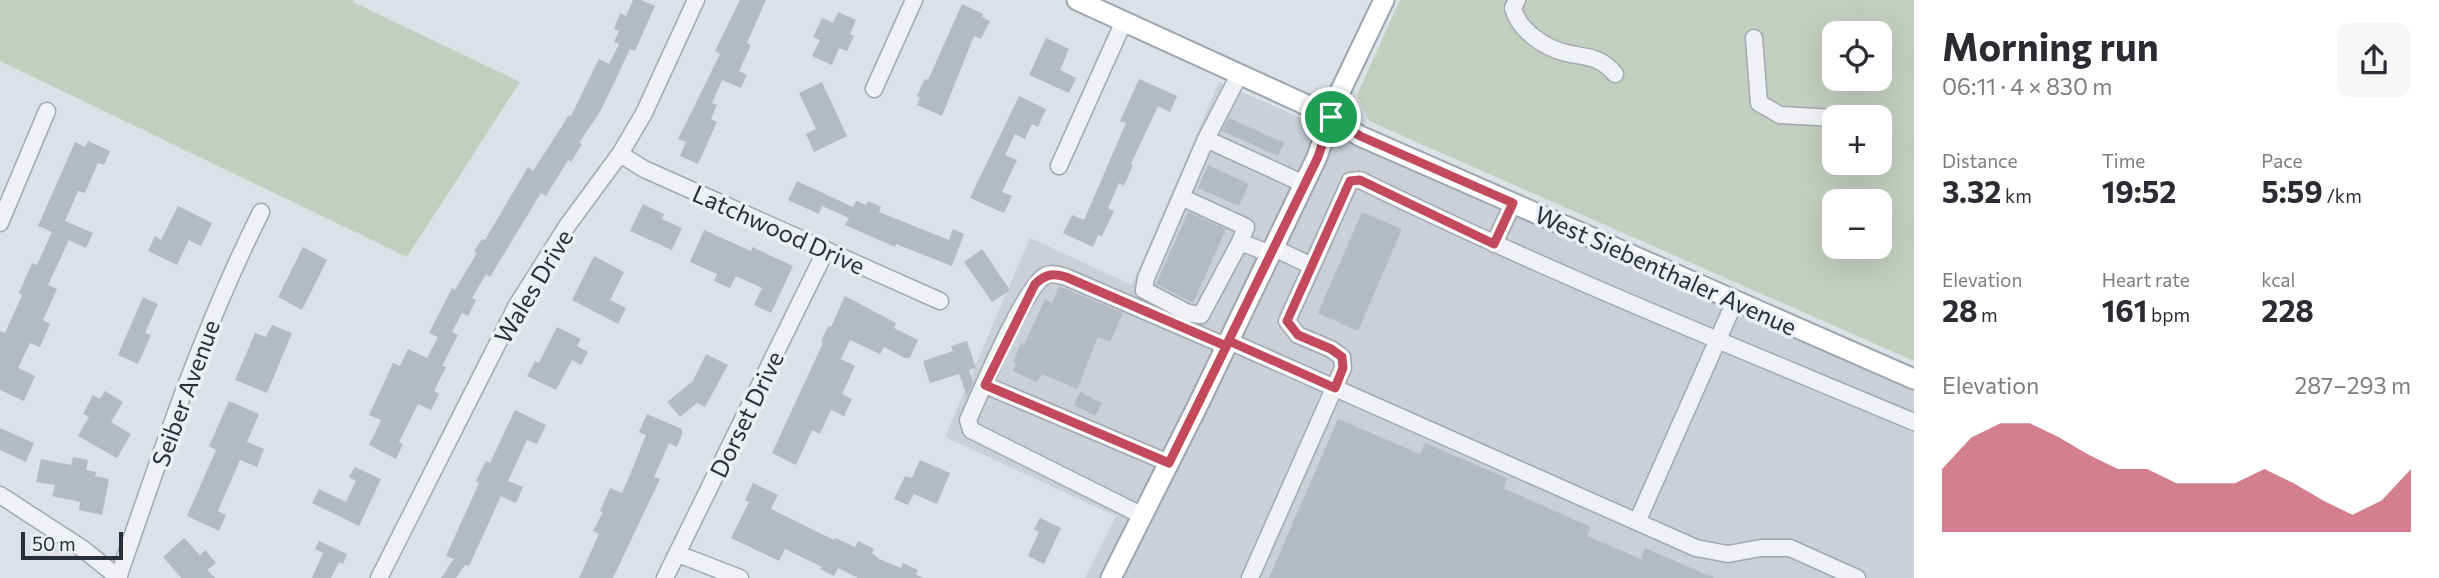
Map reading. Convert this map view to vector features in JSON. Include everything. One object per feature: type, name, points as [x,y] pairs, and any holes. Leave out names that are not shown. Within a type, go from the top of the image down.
[{"type":"main road","name":"West Siebenthaler Avenue","points":[[1077,0],[1331,117],[1360,136],[1914,379]]},
{"type":"main road","points":[[1114,577],[1318,157],[1338,96],[1384,0]]},
{"type":"street","name":"Wales Drive","points":[[379,578],[517,305],[567,226],[620,154],[645,113],[696,0]]},
{"type":"street","points":[[874,89],[914,0]]},
{"type":"street","points":[[1517,0],[1513,8],[1514,15],[1535,37],[1566,53],[1601,60],[1615,74]]},
{"type":"street","points":[[1059,166],[1124,21]]},
{"type":"street","points":[[1754,38],[1759,103],[1780,115],[1822,117]]},
{"type":"street","points":[[1181,197],[1246,227],[1201,315],[1188,313],[1148,295],[1144,285],[1181,197],[1206,139],[1239,75]]},
{"type":"street","points":[[0,223],[47,111]]},
{"type":"street","points":[[1206,139],[1304,184]]},
{"type":"street","name":"Latchwood Drive","points":[[620,154],[644,169],[940,301]]},
{"type":"street","points":[[1250,578],[1343,368],[1342,357],[1331,349],[1298,335],[1287,321],[1350,181],[1360,180],[1494,244],[1716,341],[1914,422]]},
{"type":"street","points":[[1494,244],[1513,203]]},
{"type":"street","name":"Seiber Avenue","points":[[119,578],[192,365],[261,212]]},
{"type":"street","points":[[1240,242],[1312,265]]},
{"type":"street","name":"Dorset Drive","points":[[665,578],[826,250]]},
{"type":"street","points":[[1143,516],[971,430],[968,420],[1035,284],[1045,275],[1066,277],[1335,388],[1696,548],[1728,554],[1761,548],[1790,548],[1857,578]]},
{"type":"street","points":[[1637,522],[1735,301]]},
{"type":"street","points":[[985,385],[1169,463]]},
{"type":"street","points":[[0,495],[83,549],[119,578]]},
{"type":"street","points":[[677,554],[740,578]]},
{"type":"shaded area","points":[[1219,82],[1914,388],[1914,578],[1085,578],[1116,516],[945,437],[1030,238],[1132,285]]},
{"type":"green space","points":[[0,0],[354,0],[353,2],[520,82],[407,257],[0,61]]},
{"type":"green space","points":[[1400,0],[1914,0],[1914,361],[1369,121],[1357,95]]},
{"type":"building","points":[[633,0],[641,0],[655,6],[635,51],[630,49],[601,110],[579,143],[582,144],[571,162],[568,160],[546,196],[541,193],[490,277],[486,274],[472,298],[476,300],[468,316],[462,313],[452,332],[458,335],[442,366],[446,367],[434,391],[439,394],[431,410],[418,404],[399,442],[403,444],[396,459],[369,445],[381,420],[369,415],[393,363],[400,366],[408,349],[427,358],[438,337],[429,333],[452,288],[455,290],[477,253],[474,251],[482,239],[485,240],[528,167],[533,171],[569,115],[571,116],[599,59],[609,64],[619,44],[614,42],[619,31],[614,29],[620,13],[626,16]]},
{"type":"building","points":[[740,0],[766,0],[747,43],[751,45],[739,71],[747,75],[741,88],[722,80],[712,103],[717,105],[711,119],[717,122],[698,164],[680,156],[686,142],[678,139],[720,54],[715,51]]},
{"type":"building","points":[[962,4],[983,14],[982,17],[990,21],[981,39],[974,36],[942,116],[917,105],[920,98],[917,96],[925,79],[928,80]]},
{"type":"building","points":[[838,12],[856,20],[850,34],[854,36],[847,51],[839,48],[832,65],[812,56],[820,40],[813,37],[822,18],[833,23]]},
{"type":"building","points":[[1046,38],[1069,49],[1060,70],[1076,78],[1069,93],[1029,75]]},
{"type":"building","points":[[1139,79],[1177,96],[1170,112],[1158,106],[1131,164],[1133,165],[1124,186],[1119,183],[1108,208],[1114,211],[1102,236],[1098,235],[1093,247],[1063,233],[1072,215],[1084,220],[1126,123],[1120,121]]},
{"type":"building","points":[[822,82],[847,136],[814,152],[806,134],[816,129],[799,93]]},
{"type":"building","points":[[1019,96],[1046,109],[1038,127],[1032,124],[1025,139],[1015,134],[1005,155],[1017,160],[1002,192],[1012,196],[1004,213],[970,198]]},
{"type":"building","points":[[1229,118],[1284,143],[1278,156],[1222,131]]},
{"type":"building","points":[[88,141],[110,151],[104,165],[98,163],[85,193],[78,191],[65,221],[93,233],[86,248],[69,240],[48,285],[57,289],[43,320],[50,324],[40,347],[30,343],[18,368],[35,376],[24,401],[0,390],[0,331],[5,333],[22,295],[19,293],[32,263],[37,265],[52,232],[38,226],[75,142],[85,147]]},
{"type":"building","points":[[1208,165],[1249,184],[1239,206],[1198,188]]},
{"type":"building","points":[[797,181],[853,207],[856,201],[866,205],[868,201],[881,207],[879,212],[949,240],[953,229],[964,234],[952,266],[896,244],[895,247],[845,225],[849,218],[822,206],[819,214],[788,200]]},
{"type":"building","points":[[643,204],[664,214],[662,219],[682,228],[672,250],[630,231]]},
{"type":"building","points":[[178,206],[212,223],[201,246],[189,240],[177,265],[148,251],[155,236],[161,240]]},
{"type":"building","points":[[1188,212],[1226,229],[1193,303],[1156,284]]},
{"type":"building","points":[[1362,212],[1402,229],[1358,331],[1318,313]]},
{"type":"building","points":[[704,230],[751,251],[752,247],[793,266],[771,313],[754,305],[762,288],[736,276],[730,288],[714,281],[717,274],[690,262]]},
{"type":"building","points":[[303,247],[327,260],[302,310],[278,297]]},
{"type":"building","points":[[982,249],[1010,290],[992,302],[964,262]]},
{"type":"building","points":[[594,256],[624,272],[610,300],[626,308],[618,324],[572,300]]},
{"type":"building","points":[[1059,286],[1123,313],[1110,342],[1098,337],[1077,389],[1042,374],[1037,382],[1013,371],[1016,364],[1013,362],[1021,343],[1024,345],[1045,299],[1052,303]]},
{"type":"building","points":[[845,296],[896,323],[894,328],[918,340],[910,358],[905,358],[884,347],[880,354],[850,340],[841,359],[855,366],[842,394],[852,399],[844,416],[831,410],[820,434],[812,430],[796,465],[772,453],[823,343],[821,342],[828,326],[831,327]]},
{"type":"building","points":[[143,297],[158,304],[145,333],[151,335],[138,364],[118,355]]},
{"type":"building","points":[[272,325],[292,333],[267,393],[235,380],[255,333],[266,337]]},
{"type":"building","points":[[557,327],[581,339],[577,346],[588,352],[581,365],[572,360],[556,390],[527,376],[535,361],[539,363]]},
{"type":"building","points":[[967,341],[976,368],[969,370],[973,383],[967,396],[959,374],[930,383],[923,361],[953,351],[951,346]]},
{"type":"building","points":[[706,354],[728,365],[705,407],[697,403],[680,417],[667,402],[693,381]]},
{"type":"building","points":[[105,391],[123,402],[111,422],[131,434],[117,458],[78,436],[89,417],[83,414],[93,395],[100,399]]},
{"type":"building","points":[[1080,392],[1102,403],[1095,416],[1074,405]]},
{"type":"building","points":[[229,401],[259,414],[247,442],[264,449],[257,467],[240,460],[218,511],[226,515],[219,531],[187,516],[216,450],[209,446]]},
{"type":"building","points":[[515,410],[546,425],[537,444],[527,440],[508,481],[523,487],[516,503],[501,496],[469,566],[465,565],[456,578],[441,578],[454,559],[446,556],[479,483],[476,481],[486,461],[490,463]]},
{"type":"building","points":[[647,414],[682,429],[677,447],[669,443],[654,477],[660,479],[613,578],[579,578],[599,534],[593,531],[603,512],[600,511],[610,488],[622,493],[634,465],[646,435],[639,432]]},
{"type":"building","points":[[1338,419],[1420,454],[1425,443],[1507,478],[1503,488],[1591,527],[1587,536],[1641,559],[1645,548],[1714,578],[1269,578]]},
{"type":"building","points":[[0,428],[34,443],[26,462],[0,450]]},
{"type":"building","points":[[73,457],[88,460],[86,470],[96,472],[95,476],[109,479],[102,515],[79,510],[80,502],[52,496],[55,485],[36,482],[41,459],[71,465]]},
{"type":"building","points":[[920,460],[950,473],[937,504],[914,494],[908,505],[894,499],[905,476],[912,478]]},
{"type":"building","points":[[355,467],[381,479],[359,526],[312,503],[319,489],[346,502],[356,481],[349,477]]},
{"type":"building","points":[[753,483],[778,495],[771,509],[834,540],[836,538],[855,547],[858,541],[874,549],[872,553],[879,559],[901,568],[903,563],[918,570],[916,575],[924,578],[858,578],[838,568],[834,576],[785,549],[779,561],[731,538],[749,502],[745,500]]},
{"type":"building","points":[[1040,518],[1061,528],[1044,564],[1028,556],[1039,532],[1034,529]]},
{"type":"building","points":[[184,538],[200,555],[205,550],[216,563],[207,570],[215,578],[181,578],[163,557]]},
{"type":"building","points":[[319,541],[347,554],[343,564],[339,562],[331,578],[312,578],[323,553],[315,549]]},
{"type":"route","points":[[1331,117],[1360,136],[1513,203],[1494,244],[1360,180],[1350,181],[1287,321],[1298,335],[1331,349],[1342,357],[1343,368],[1335,388],[1229,341],[1169,463],[985,385],[1021,309],[1035,284],[1045,275],[1066,277],[1226,346],[1318,157],[1331,117]]}]
